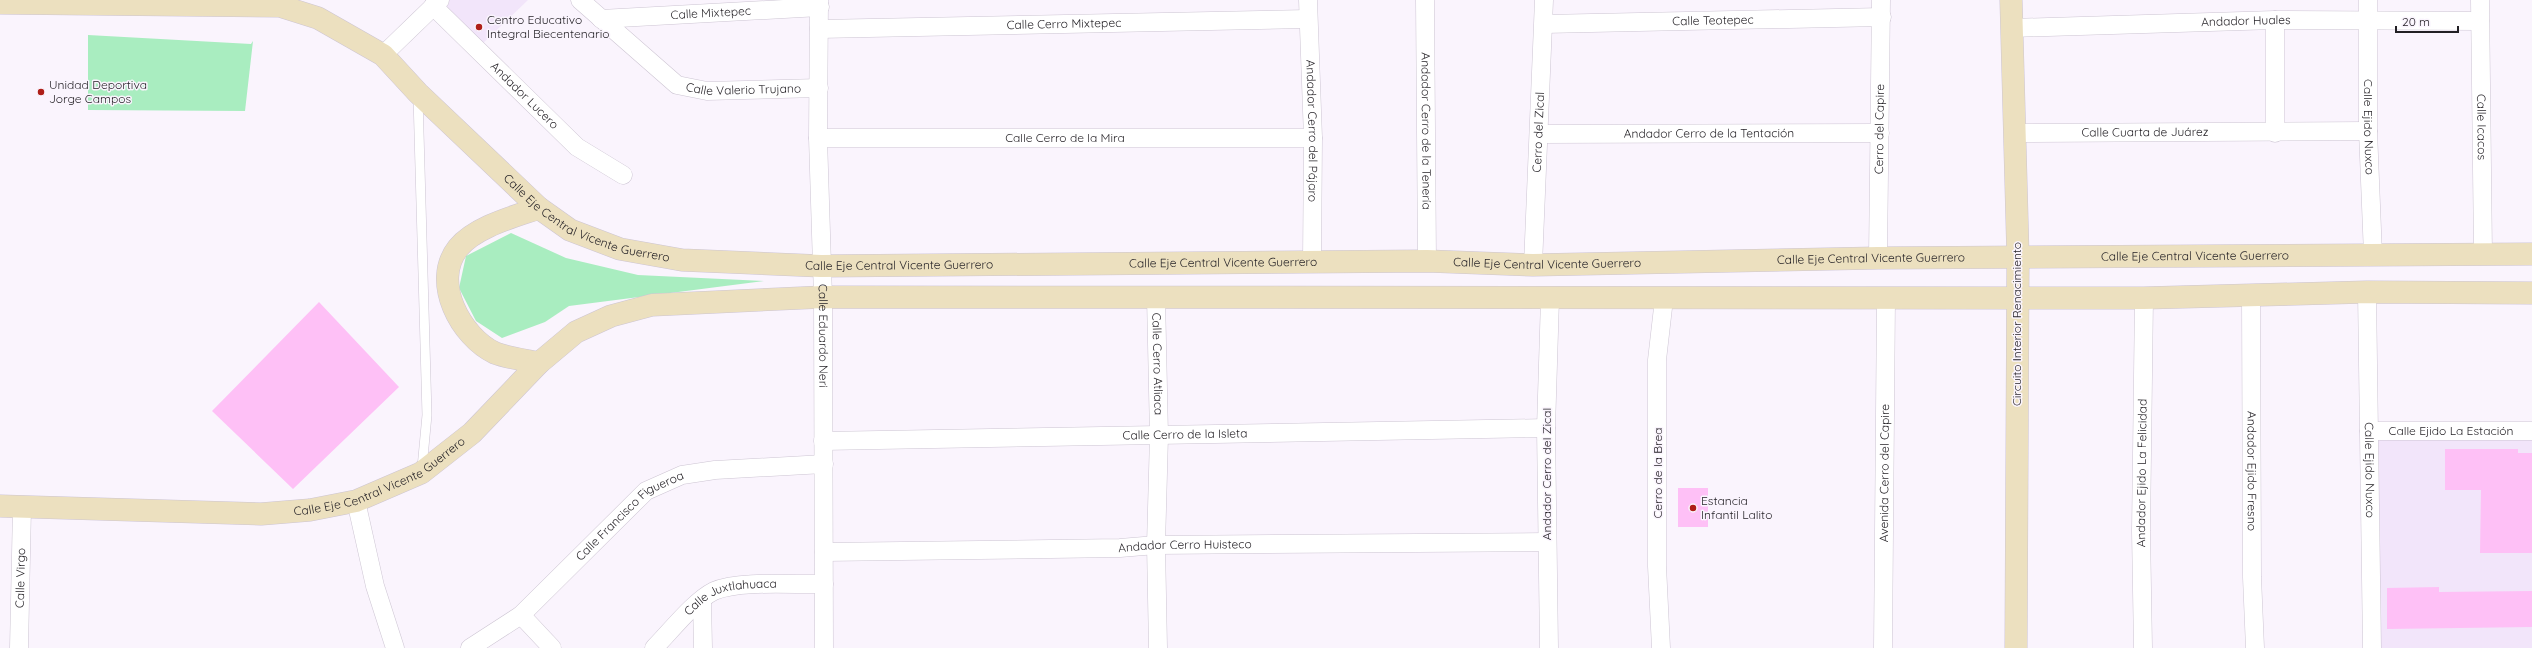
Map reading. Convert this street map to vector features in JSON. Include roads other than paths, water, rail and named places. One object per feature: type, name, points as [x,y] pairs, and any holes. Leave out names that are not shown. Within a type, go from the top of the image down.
[{"type":"main road","name":"Circuito Interior Renacimiento","points":[[2012,0],[2018,257],[2016,648]]},
{"type":"main road","name":"Calle Eje Central Vicente Guerrero","points":[[0,3],[282,3],[318,18],[383,55],[418,93],[539,208],[570,230],[620,249],[682,260],[821,266],[1427,261],[1533,265],[1878,258],[2483,253],[2532,254]]},
{"type":"main road","points":[[539,208],[487,226],[458,248],[450,267],[448,292],[452,307],[474,338],[495,353],[539,363]]},
{"type":"main road","name":"Calle Eje Central Vicente Guerrero","points":[[0,506],[22,508],[261,514],[310,510],[356,501],[421,473],[472,433],[539,363],[576,332],[611,316],[652,305],[823,297],[1550,299],[2144,298],[2367,292],[2532,293]]},
{"type":"street","name":"Calle Valerio Trujano","points":[[580,0],[677,85],[707,91],[819,88]]},
{"type":"street","name":"Andador Cerro del Pájaro","points":[[1308,0],[1313,138],[1312,262]]},
{"type":"street","name":"Andador Cerro de la Tenería","points":[[1425,0],[1427,261]]},
{"type":"street","name":"Cerro del Zical","points":[[1533,265],[1544,0]]},
{"type":"street","name":"Calle Ejido Nuxco","points":[[2368,0],[2368,131],[2373,255]]},
{"type":"street","name":"Calle Icacos","points":[[2480,0],[2483,253]]},
{"type":"street","points":[[383,55],[437,3]]},
{"type":"street","name":"Andador Lucero","points":[[437,3],[576,147],[623,175]]},
{"type":"street","name":"Calle Mixtepec","points":[[601,19],[820,4]]},
{"type":"street","name":"Calle Eduardo Neri","points":[[820,4],[818,138],[823,297],[824,648]]},
{"type":"street","name":"Calle Teotepec","points":[[1544,24],[1882,9]]},
{"type":"street","name":"Cerro del Capire","points":[[1878,258],[1882,9]]},
{"type":"street","name":"Calle Cerro Mixtepec","points":[[820,29],[1308,19]]},
{"type":"street","name":"Andador Huales","points":[[2012,28],[2275,20],[2480,21]]},
{"type":"street","points":[[2275,20],[2275,133]]},
{"type":"street","name":"Calle Cuarta de Juárez","points":[[2015,133],[2275,133],[2368,131]]},
{"type":"street","name":"Andador Cerro de la Tentación","points":[[1539,134],[1880,133]]},
{"type":"street","name":"Calle Cerro de la Mira","points":[[818,138],[1313,138]]},
{"type":"street","name":"Calle Ejido Nuxco","points":[[2367,292],[2372,648]]},
{"type":"street","name":"Andador Ejido Fresno","points":[[2251,295],[2252,577],[2255,648]]},
{"type":"street","name":"Calle Cerro Atliaca","points":[[1156,297],[1159,436],[1156,545],[1158,648]]},
{"type":"street","name":"Avenida Cerro del Capire","points":[[1883,648],[1886,298]]},
{"type":"street","name":"Andador Ejido La Felicidad","points":[[2142,648],[2141,531],[2144,298]]},
{"type":"street","name":"Andador Cerro del Zical","points":[[1549,648],[1546,542],[1546,428],[1550,299]]},
{"type":"street","name":"Cerro de la Brea","points":[[1661,648],[1657,566],[1657,360],[1664,299]]},
{"type":"street","name":"Calle Cerro de la Isleta","points":[[823,441],[1546,428]]},
{"type":"street","name":"Calle Ejido La Estación","points":[[2369,431],[2532,431]]},
{"type":"street","name":"Calle Francisco Figueroa","points":[[470,648],[521,616],[646,492],[682,475],[708,471],[824,464]]},
{"type":"street","points":[[356,501],[375,586],[395,648]]},
{"type":"street","name":"Calle Virgo","points":[[19,648],[22,508]]},
{"type":"street","name":"Andador Cerro Huisteco","points":[[824,552],[1120,548],[1156,545],[1546,542]]},
{"type":"street","name":"Calle Juxtlahuaca","points":[[654,648],[702,600],[714,591],[732,586],[824,584]]},
{"type":"street","points":[[702,600],[703,648]]},
{"type":"street","points":[[521,616],[552,648]]},
{"type":"lane","points":[[418,93],[428,415],[421,473]]},
{"type":"place","name":"Centro Educativo Integral Biecentenario","points":[[479,27]]},
{"type":"place","name":"Unidad Deportiva Jorge Campos","points":[[41,92]]},
{"type":"place","name":"Estancia Infantil Lalito","points":[[1693,508]]}]
